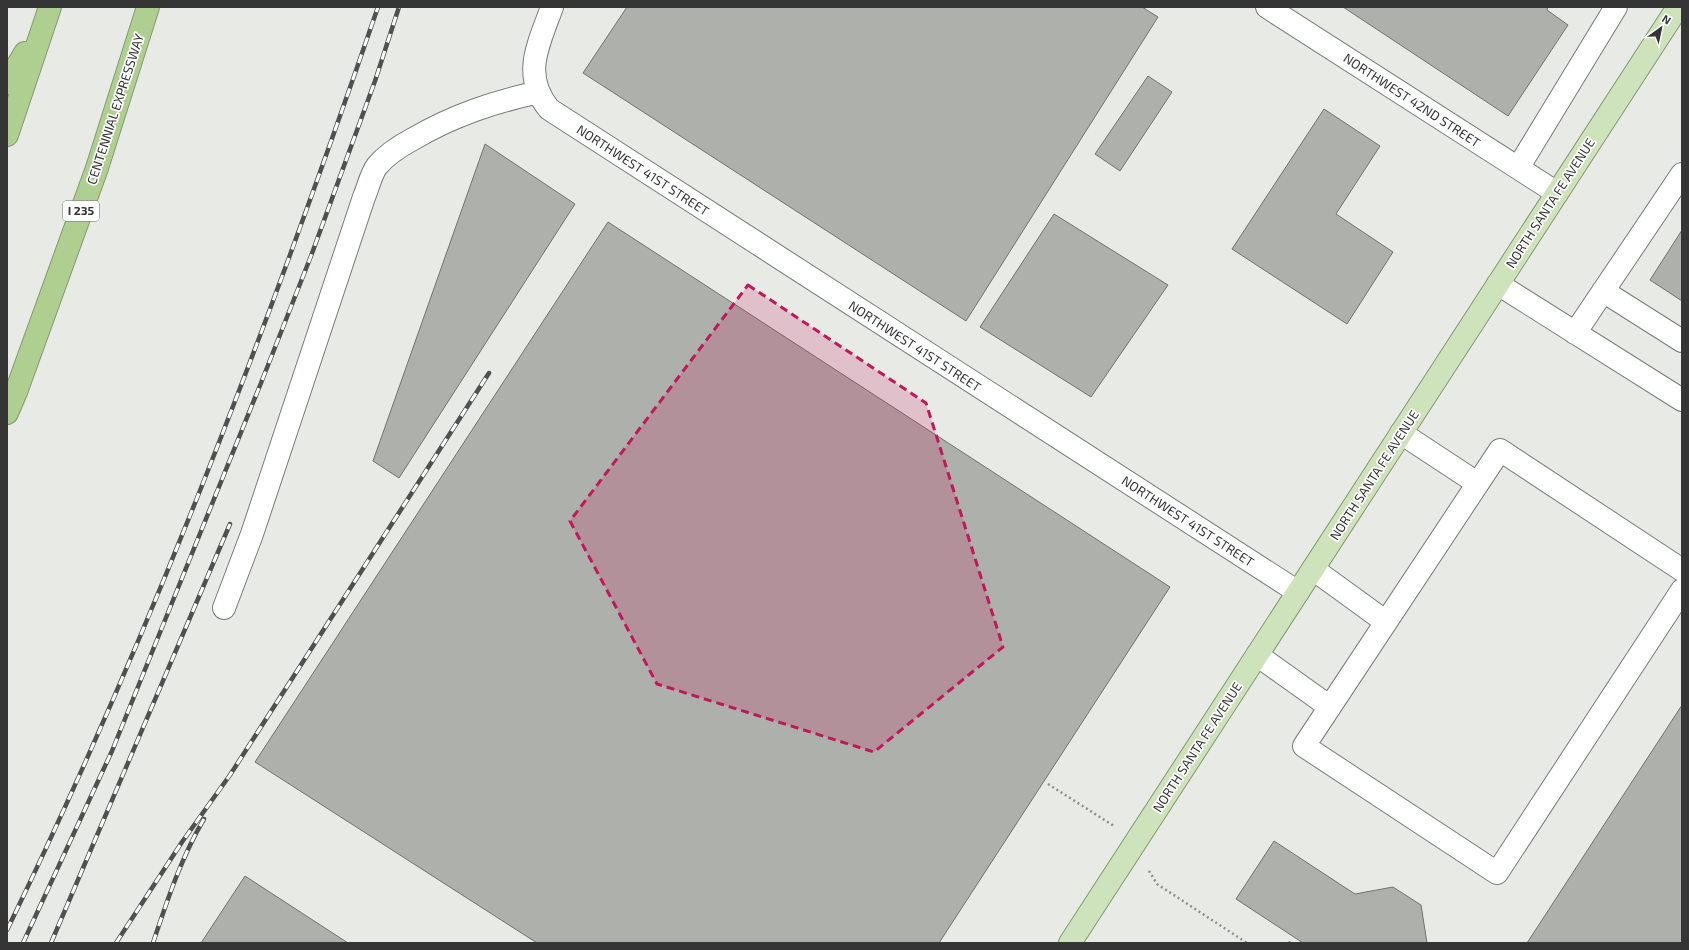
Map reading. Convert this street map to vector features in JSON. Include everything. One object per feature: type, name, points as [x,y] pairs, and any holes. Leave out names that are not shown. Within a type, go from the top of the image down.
[{"type":"highway","name":"CENTENNIAL EXPRESSWAY","points":[[7,413],[16,392],[97,168],[148,7]]},
{"type":"highway","points":[[7,83],[48,12]]},
{"type":"highway","points":[[7,135],[48,12]]},
{"type":"main road","name":"NORTH SANTA FE AVENUE","points":[[1070,943],[1678,7]]},
{"type":"street","name":"NORTHWEST 41ST STREET","points":[[552,7],[534,59],[535,81],[539,92],[549,109],[1298,592]]},
{"type":"street","name":"NORTHWEST 42ND STREET","points":[[1267,7],[1557,193]]},
{"type":"street","points":[[1518,168],[1616,7]]},
{"type":"street","points":[[224,608],[252,534],[364,197],[376,167],[394,150],[430,129],[502,100],[539,92]]},
{"type":"street","points":[[1575,333],[1682,174]]},
{"type":"street","points":[[1498,284],[1682,400]]},
{"type":"street","points":[[1603,291],[1682,341]]},
{"type":"street","points":[[1401,433],[1477,483]]},
{"type":"street","points":[[1682,570],[1500,450],[1304,746],[1498,873],[1682,590]]},
{"type":"street","points":[[1313,569],[1386,622]]},
{"type":"street","points":[[1257,655],[1330,707]]},
{"type":"highlighted area","points":[[748,285],[926,403],[1003,647],[874,752],[657,684],[570,521]]},
{"type":"building","points":[[627,7],[1142,7],[1158,17],[966,321],[583,73]]},
{"type":"building","points":[[1343,7],[1548,7],[1547,10],[1568,25],[1508,116]]},
{"type":"building","points":[[1148,76],[1172,92],[1120,171],[1095,154]]},
{"type":"building","points":[[1324,109],[1380,146],[1336,214],[1393,252],[1347,324],[1232,249]]},
{"type":"building","points":[[485,144],[575,204],[399,478],[373,461]]},
{"type":"building","points":[[1054,214],[1168,285],[1091,397],[980,327]]},
{"type":"building","points":[[608,222],[1170,587],[939,943],[537,943],[255,762]]},
{"type":"building","points":[[1682,230],[1682,301],[1650,280]]},
{"type":"building","points":[[1682,705],[1682,943],[1527,943]]},
{"type":"building","points":[[1274,841],[1355,894],[1393,887],[1421,905],[1427,943],[1303,943],[1236,899]]},
{"type":"building","points":[[245,876],[348,943],[201,943]]},
{"type":"railway","points":[[7,930],[60,818],[160,590],[295,242],[378,7]]},
{"type":"railway","points":[[23,943],[112,751],[261,383],[311,256],[375,81],[399,7]]},
{"type":"railway","points":[[116,943],[182,842],[230,775],[489,373]]},
{"type":"railway","points":[[51,943],[230,524]]},
{"type":"railway","points":[[153,943],[181,864],[204,819]]}]
